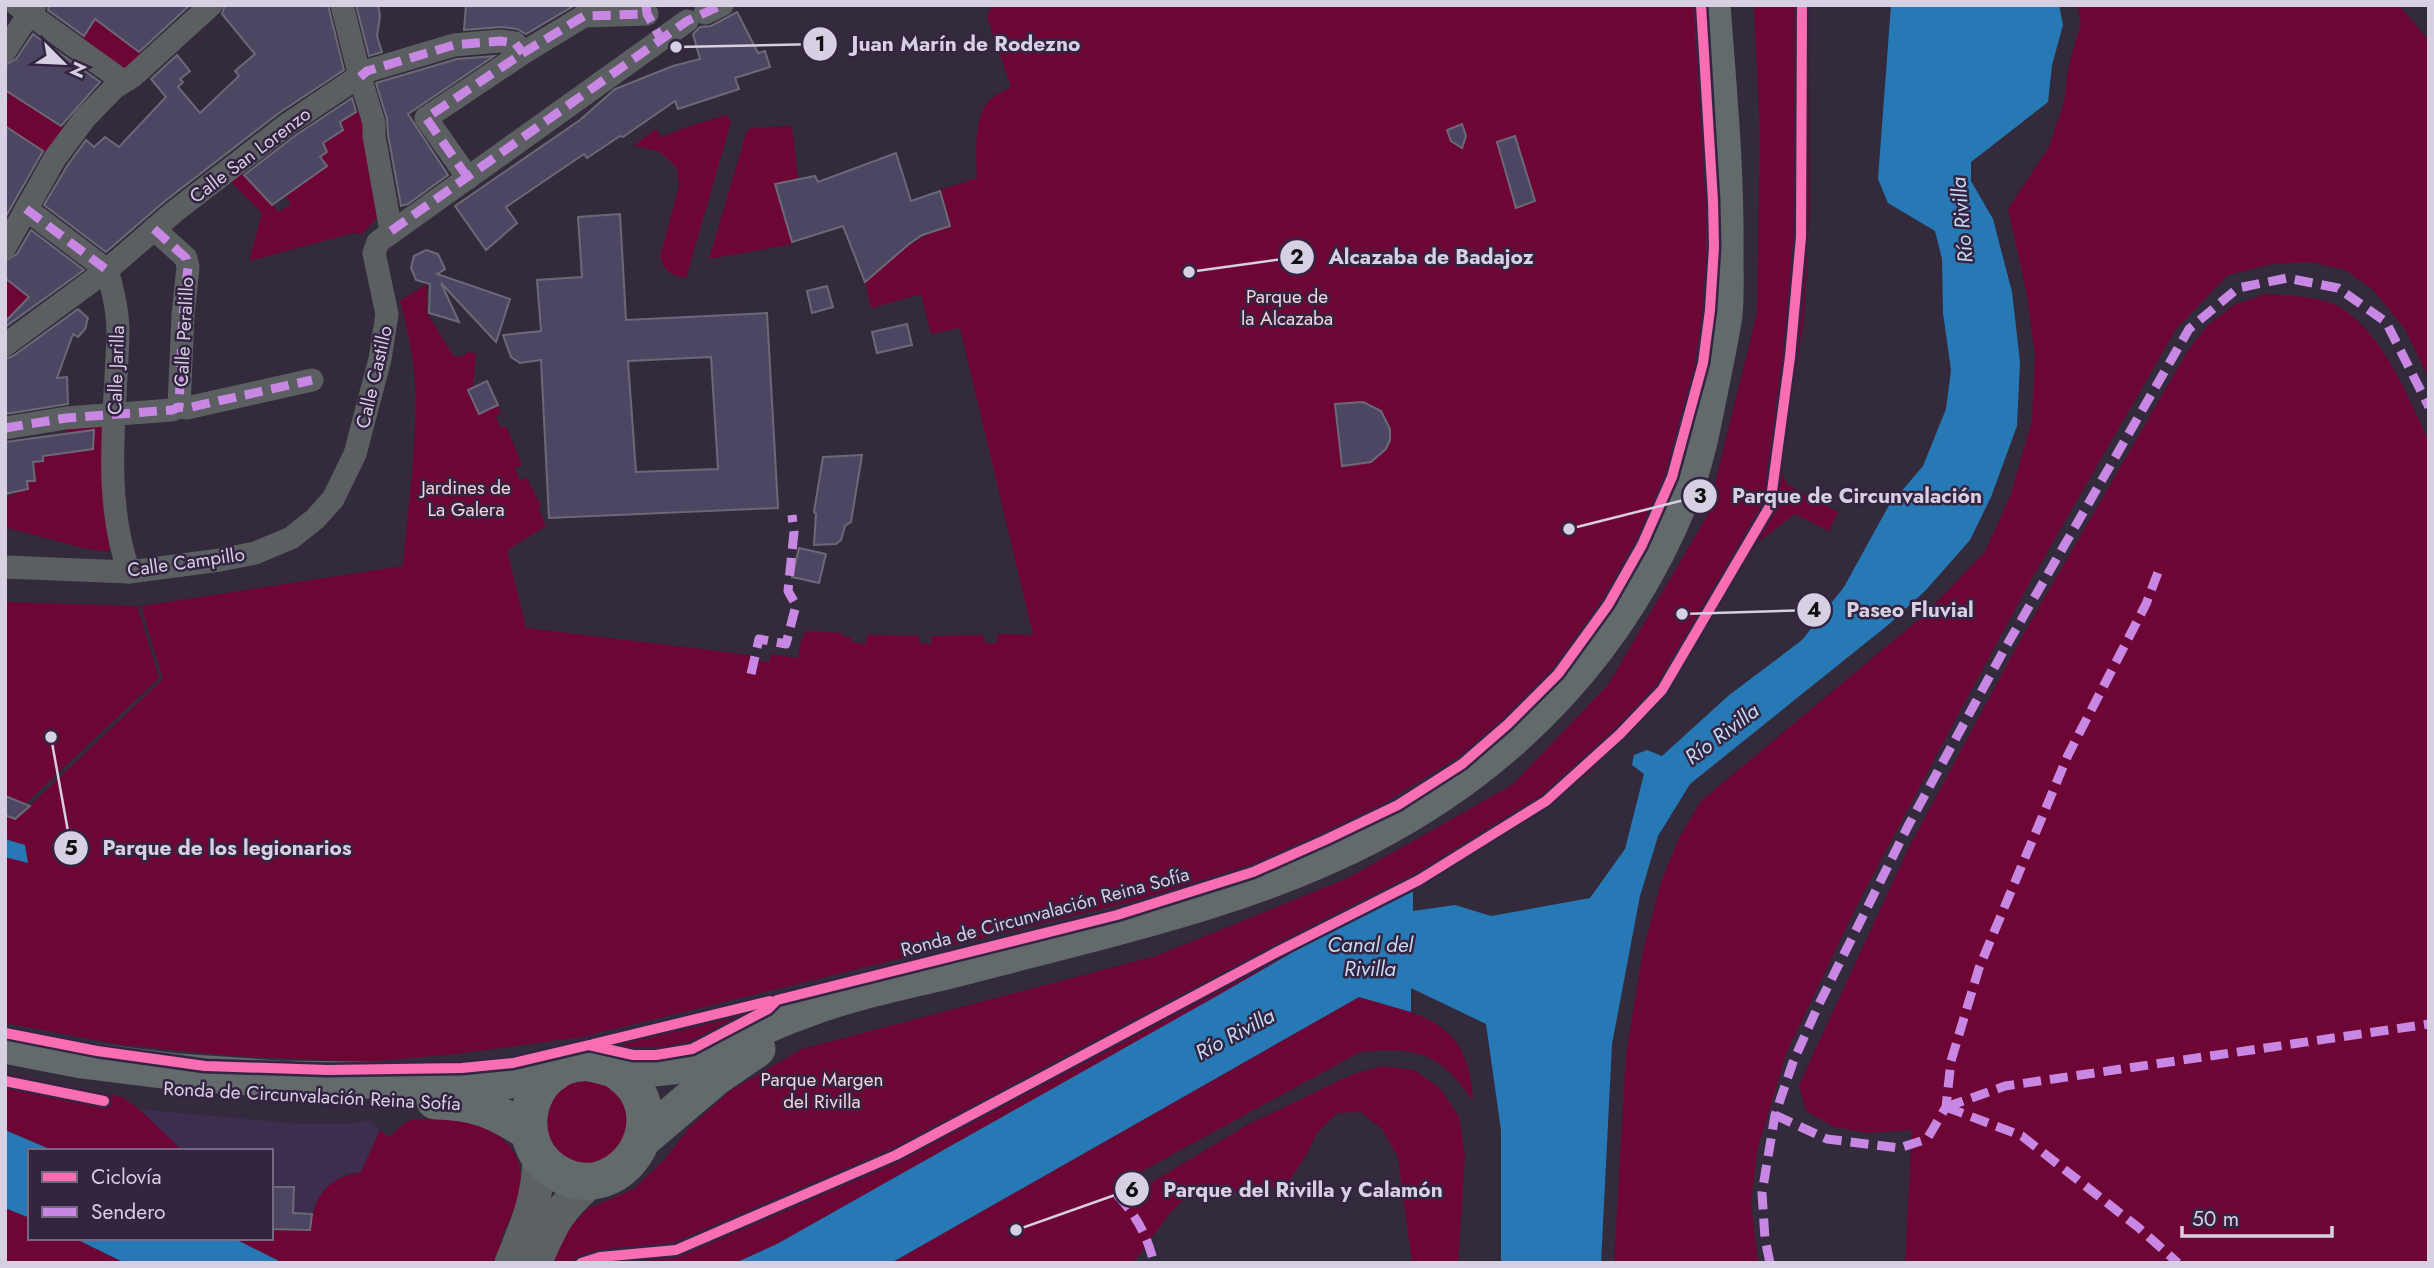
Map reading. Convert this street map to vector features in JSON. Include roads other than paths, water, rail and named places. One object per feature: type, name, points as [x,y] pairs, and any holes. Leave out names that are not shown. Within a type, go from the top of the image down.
[{"type":"main road","name":"Ronda de Circunvalación Reina Sofía","points":[[5,1045],[82,1060],[178,1072],[279,1079],[497,1082],[554,1073],[578,1063],[595,1063],[616,1070],[680,1066],[805,1009],[1195,904],[1304,865],[1371,835],[1432,800],[1499,752],[1548,706],[1596,649],[1643,578],[1685,490],[1705,412],[1724,314],[1722,140],[1712,5]]},
{"type":"main road","points":[[643,1139],[716,1077],[759,1047],[814,1022],[1119,945],[1199,921],[1314,879],[1381,848],[1445,812],[1563,718],[1612,659],[1660,584],[1701,496],[1722,416],[1741,313],[1743,222],[1729,5]]},
{"type":"main road","name":"Ronda de Circunvalación Reina Sofía","points":[[5,1065],[81,1079],[178,1091],[279,1098],[461,1101],[487,1108],[534,1144],[548,1167],[571,1179],[591,1181]]},
{"type":"main road","points":[[511,1263],[537,1231],[554,1220],[568,1201],[591,1181],[605,1178],[628,1165],[640,1147],[646,1129],[640,1094],[616,1070]]},
{"type":"main road","points":[[535,1263],[538,1187],[530,1107],[536,1091],[554,1073]]},
{"type":"street","points":[[5,247],[55,158],[72,134],[111,91],[211,5]]},
{"type":"street","points":[[342,5],[374,123],[391,231],[661,39],[705,13]]},
{"type":"street","points":[[5,51],[27,8],[120,79],[127,80]]},
{"type":"street","points":[[456,186],[426,118],[582,11],[647,9],[661,39]]},
{"type":"street","name":"Calle San Lorenzo","points":[[5,345],[107,270],[154,229],[288,124],[368,71],[465,43],[515,43],[523,54]]},
{"type":"street","points":[[26,209],[107,270]]},
{"type":"street","name":"Calle Peralillo","points":[[154,229],[186,258],[188,267],[179,407]]},
{"type":"street","name":"Calle Castillo","points":[[315,519],[333,499],[345,477],[355,454],[369,405],[387,327],[375,247],[391,231]]},
{"type":"street","name":"Calle Jarilla","points":[[107,270],[118,323],[113,499],[120,547],[129,572]]},
{"type":"street","points":[[5,428],[66,418],[187,408],[312,380]]},
{"type":"street","name":"Calle Campillo","points":[[5,567],[129,572],[220,560],[255,552],[291,538],[315,519]]},
{"type":"water","points":[[1891,5],[2059,5],[2063,25],[2052,65],[2048,102],[1971,162],[1971,181],[1993,219],[2012,292],[2020,362],[2017,426],[1991,497],[1970,540],[1926,590],[1888,625],[1690,784],[1658,836],[1640,896],[1612,1044],[1601,1263],[1501,1263],[1501,1130],[1486,1024],[1411,988],[1411,1012],[1359,997],[891,1263],[735,1263],[777,1244],[1413,883],[1413,911],[1455,905],[1491,916],[1590,898],[1625,849],[1644,774],[1632,765],[1634,755],[1647,750],[1662,756],[1728,696],[1802,640],[1844,587],[1888,507],[1923,466],[1946,409],[1951,370],[1943,313],[1942,259],[1935,231],[1888,203],[1878,179]]},
{"type":"water","points":[[5,839],[25,845],[28,863],[5,857]]},
{"type":"water","points":[[5,1130],[49,1149],[28,1149],[28,1217],[5,1208]]},
{"type":"water","points":[[78,1240],[237,1240],[283,1263],[125,1263]]},
{"type":"place","name":"Juan Marín de Rodezno","points":[[676,47]]},
{"type":"place","name":"Alcazaba de Badajoz","points":[[1189,272]]},
{"type":"place","name":"Parque de Circunvalación","points":[[1569,529]]},
{"type":"place","name":"Paseo Fluvial","points":[[1682,614]]},
{"type":"place","name":"Parque de los legionarios","points":[[51,737]]},
{"type":"place","name":"Parque del Rivilla y Calamón","points":[[1016,1230]]},
{"type":"water label","name":"Río Rivilla","points":[[1962,220]]},
{"type":"water label","name":"Río Rivilla","points":[[1722,734]]},
{"type":"water label","name":"Canal del Rivilla","points":[[1370,957]]},
{"type":"water label","name":"Río Rivilla","points":[[1235,1034]]},
{"type":"park label","name":"Parque de la Alcazaba","points":[[1287,307]]},
{"type":"park label","name":"Jardines de La Galera","points":[[466,498]]},
{"type":"park label","name":"Parque Margen del Rivilla","points":[[822,1090]]}]
